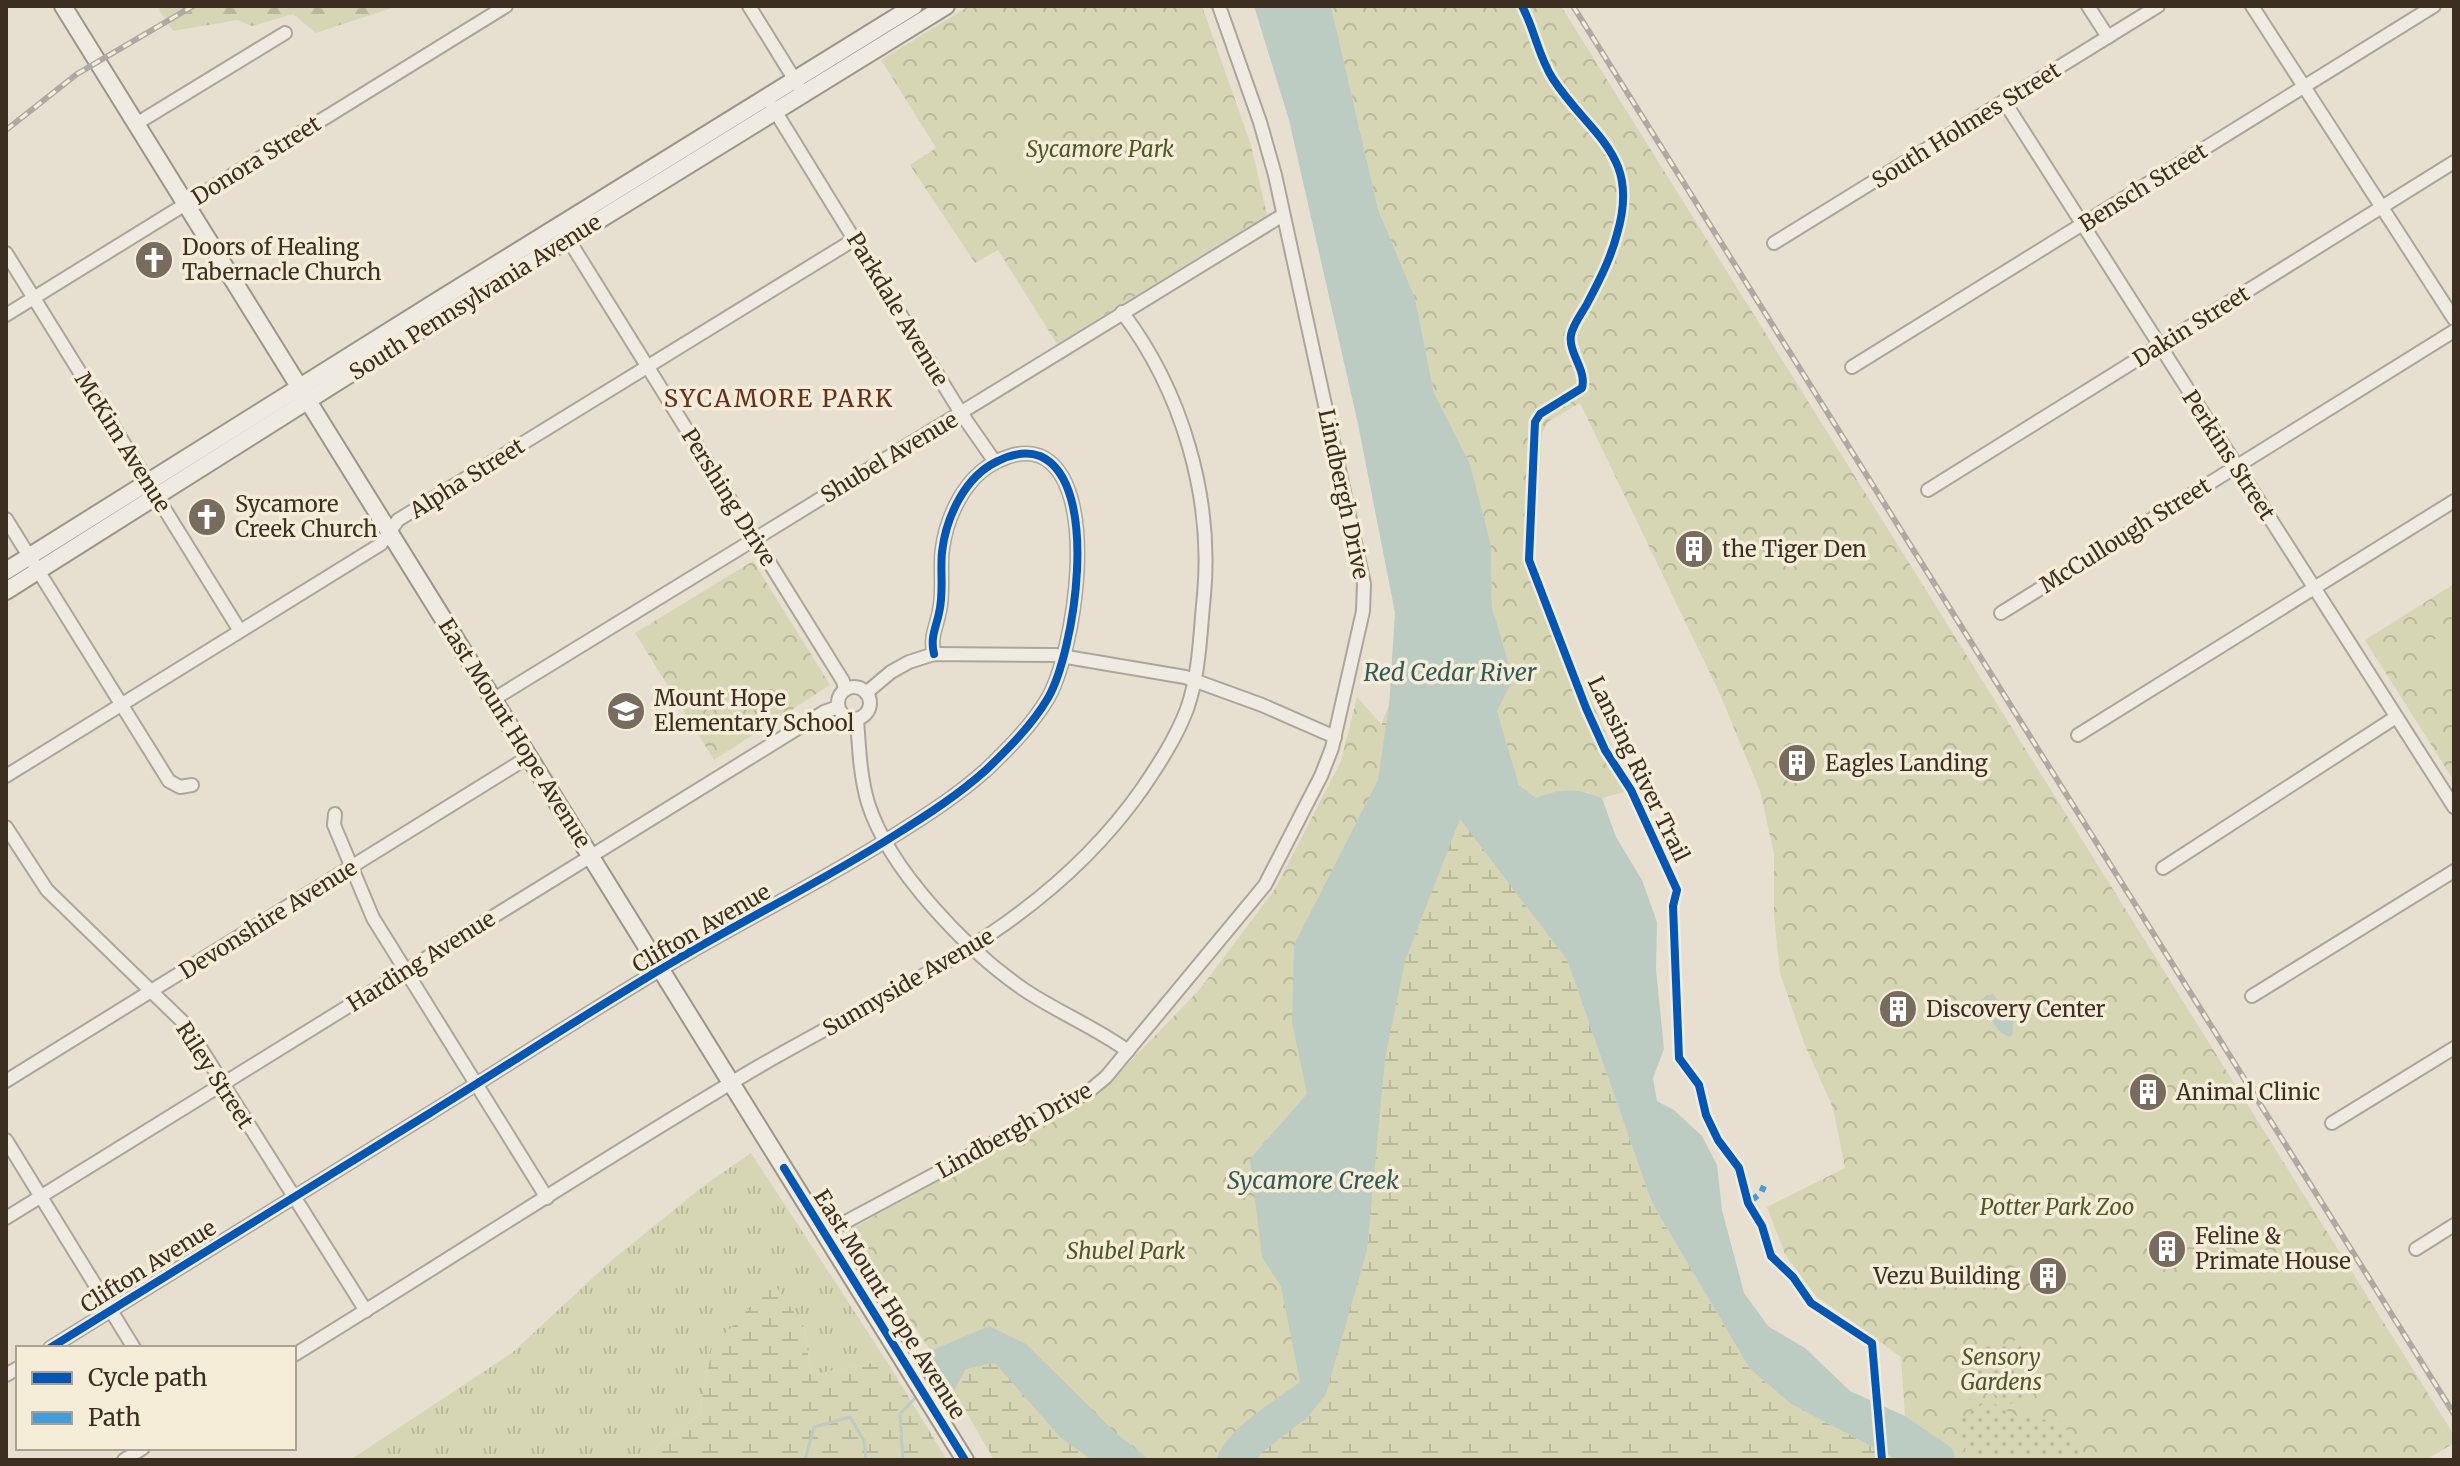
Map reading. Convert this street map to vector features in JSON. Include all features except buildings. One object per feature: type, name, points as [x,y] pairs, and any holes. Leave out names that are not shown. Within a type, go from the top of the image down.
[{"type":"street","name":"East Mount Hope Avenue","points":[[63,6],[965,1460]]},
{"type":"street","name":"Donora Street","points":[[6,315],[506,6]]},
{"type":"street","points":[[749,6],[799,87]]},
{"type":"street","name":"South Pennsylvania Avenue","points":[[799,87],[914,6]]},
{"type":"street","name":"South Pennsylvania Avenue","points":[[6,591],[33,564],[304,393],[799,87],[946,6]]},
{"type":"street","name":"Lindbergh Drive","points":[[825,1233],[1088,1092],[1106,1077],[1265,885],[1321,776],[1335,737],[1363,611],[1364,584],[1260,122],[1219,6]]},
{"type":"street","points":[[2088,6],[2108,37]]},
{"type":"street","name":"South Holmes Street","points":[[1774,243],[2158,6]]},
{"type":"street","points":[[2252,6],[2454,319]]},
{"type":"street","name":"Bensch Street","points":[[1852,367],[2434,6]]},
{"type":"street","points":[[136,124],[285,33]]},
{"type":"street","name":"Perkins Street","points":[[2004,101],[2454,807]]},
{"type":"street","name":"Parkdale Avenue","points":[[771,104],[961,413],[995,462]]},
{"type":"street","name":"Dakin Street","points":[[1928,490],[2454,162]]},
{"type":"street","name":"Shubel Avenue","points":[[494,699],[1283,215]]},
{"type":"street","name":"Pershing Drive","points":[[564,232],[843,681],[845,690]]},
{"type":"street","name":"Alpha Street","points":[[6,776],[381,544],[398,520],[855,239]]},
{"type":"street","name":"McKim Avenue","points":[[6,253],[240,631]]},
{"type":"street","name":"Sunnyside Avenue","points":[[296,1354],[733,1083],[973,947],[1052,888],[1101,842],[1125,813],[1171,746],[1187,710],[1195,680],[1206,570],[1198,482],[1174,405],[1158,371],[1122,312]]},
{"type":"street","name":"McCullough Street","points":[[2001,613],[2454,331]]},
{"type":"street","name":"Clifton Avenue","points":[[53,1346],[661,969],[886,841],[951,798],[1002,755],[1030,725],[1049,696],[1065,656],[1079,563],[1077,532],[1058,472],[1040,456],[1013,455],[995,462]]},
{"type":"street","points":[[934,654],[932,636],[940,611],[942,551],[948,521],[973,479],[995,462]]},
{"type":"street","points":[[2078,735],[2454,501]]},
{"type":"street","points":[[6,519],[169,781],[180,787],[192,785]]},
{"type":"street","name":"South Pennsylvania Avenue","points":[[6,571],[33,564]]},
{"type":"street","points":[[866,693],[891,672],[934,654],[1065,656],[1195,680],[1335,737]]},
{"type":"street","points":[[858,688],[866,693],[869,708],[857,719],[848,718],[838,707],[839,697],[845,690],[858,688]]},
{"type":"street","name":"Harding Avenue","points":[[6,1218],[824,712],[838,707]]},
{"type":"street","points":[[2163,868],[2396,717]]},
{"type":"street","points":[[857,719],[860,765],[869,806],[886,841],[933,907],[973,947],[1023,989],[1102,1032],[1128,1051]]},
{"type":"street","name":"Devonshire Avenue","points":[[6,1081],[530,756]]},
{"type":"street","points":[[335,814],[334,825],[373,918],[547,1198]]},
{"type":"street","name":"Riley Street","points":[[6,827],[47,890],[186,1025],[366,1311]]},
{"type":"street","points":[[2252,996],[2454,871]]},
{"type":"street","points":[[2332,1123],[2454,1048]]},
{"type":"street","points":[[6,1140],[133,1346]]},
{"type":"street","points":[[2416,1249],[2454,1225]]},
{"type":"green space","points":[[161,6],[398,6],[316,33],[293,14],[252,26],[237,20],[173,31],[159,10]]},
{"type":"green space","name":"Sycamore Park","points":[[969,6],[1202,6],[1251,145],[1267,215],[1057,344],[998,250],[975,263],[910,165],[936,148],[881,60]]},
{"type":"green space","name":"Potter Park Zoo","points":[[1331,6],[1561,6],[2454,1435],[2454,1443],[2426,1460],[1956,1460],[1951,1448],[1905,1416],[1901,1357],[1816,1296],[1785,1254],[1767,1207],[1845,1168],[1833,1108],[1804,1043],[1780,973],[1774,916],[1774,854],[1760,791],[1719,692],[1580,403],[1549,421],[1542,433],[1535,555],[1558,626],[1615,754],[1636,789],[1602,798],[1587,792],[1536,798],[1519,785],[1497,711],[1511,684],[1507,657],[1492,608],[1491,545],[1470,464],[1434,393],[1415,298],[1378,209]]},
{"type":"green space","points":[[1025,123],[1041,127],[1054,136],[1062,149],[1064,166],[1023,196],[991,153],[1005,132]]},
{"type":"green space","points":[[753,561],[830,685],[714,760],[635,633]]},
{"type":"green space","points":[[2454,584],[2454,781],[2365,640]]},
{"type":"green space","points":[[2454,626],[2454,686],[2449,689],[2427,652],[2428,644]]},
{"type":"green space","name":"Shubel Park","points":[[1357,697],[1401,746],[1323,1087],[1310,1366],[1289,1402],[1230,1460],[1122,1460],[1001,1333],[935,1357],[849,1230],[1098,1095],[1200,989],[1275,889],[1341,761]]},
{"type":"green space","points":[[1389,705],[1460,818],[1567,960],[1652,1203],[1750,1369],[1791,1404],[1897,1460],[994,1460],[871,1247],[1106,1243],[1360,775]]},
{"type":"green space","points":[[751,1153],[886,1360],[811,1375],[804,1327],[712,1348],[699,1415],[639,1460],[350,1460],[512,1353],[612,1260],[706,1184]]},
{"type":"green space","points":[[773,1282],[804,1327],[811,1375],[886,1360],[947,1460],[639,1460],[699,1415],[712,1348]]},
{"type":"green space","name":"Sensory Gardens","points":[[2018,1338],[2028,1366],[2040,1382],[2033,1395],[2010,1404],[1962,1375],[1960,1371],[1966,1355],[1981,1345],[2006,1345]]},
{"type":"green space","points":[[1986,1399],[2017,1416],[2062,1422],[2080,1448],[2084,1460],[1970,1460],[1958,1431],[1961,1420]]},
{"type":"water","name":"Red Cedar River","points":[[1254,6],[1331,6],[1378,209],[1415,298],[1434,393],[1470,464],[1491,545],[1492,608],[1507,657],[1511,684],[1497,711],[1519,785],[1536,798],[1569,790],[1602,798],[1616,837],[1642,880],[1657,922],[1656,969],[1664,1049],[1653,1078],[1657,1101],[1674,1110],[1702,1136],[1717,1165],[1722,1210],[1744,1293],[1768,1326],[1805,1348],[1850,1391],[1905,1416],[1952,1448],[1956,1460],[1897,1460],[1791,1404],[1750,1369],[1652,1203],[1567,960],[1460,819],[1405,961],[1385,1059],[1367,1250],[1326,1394],[1307,1418],[1260,1454],[1258,1460],[1216,1460],[1221,1449],[1240,1427],[1300,1382],[1281,1287],[1262,1257],[1250,1159],[1307,1094],[1292,1022],[1294,945],[1378,780],[1389,705],[1395,613],[1358,424],[1289,120]]},
{"type":"water","points":[[1993,993],[2000,1008],[2012,1011],[2013,1033],[2010,1037],[1998,1030],[1985,1012],[1973,1008],[1972,1003],[1976,999],[1980,1001]]},
{"type":"water","points":[[989,1326],[1026,1344],[1118,1435],[1150,1460],[1092,1460],[1060,1437],[995,1363],[966,1369],[954,1390],[928,1352]]},
{"type":"waterway","name":"Sycamore Creek","points":[[926,1387],[943,1369]]},
{"type":"waterway","name":"Sycamore Creek","points":[[903,1460],[900,1414],[918,1395]]},
{"type":"waterway","name":"Sycamore Creek","points":[[805,1460],[814,1427],[850,1417],[864,1441],[866,1460]]},
{"type":"railway","points":[[6,130],[77,74],[193,6]]},
{"type":"railway","points":[[1573,6],[2454,1414]]},
{"type":"marked path","points":[[1748,1203],[1761,1193],[1764,1186]]},
{"type":"cycle path","name":"Lansing River Trail","points":[[1522,6],[1553,79],[1608,148],[1617,165],[1623,207],[1611,252],[1571,335],[1572,348],[1582,375],[1582,388],[1540,414],[1535,422],[1529,560],[1586,708],[1605,750],[1631,790],[1677,890],[1673,906],[1679,1058],[1699,1085],[1706,1115],[1718,1140],[1739,1168],[1748,1203],[1762,1226],[1771,1256],[1793,1277],[1811,1303],[1872,1343],[1882,1460]]},
{"type":"cycle path","points":[[53,1346],[641,981],[868,852],[942,804],[986,770],[1012,745],[1048,698],[1058,676],[1073,609],[1077,533],[1071,499],[1059,472],[1040,456],[1018,454],[998,461],[976,477],[959,499],[944,539],[934,654]]},
{"type":"cycle path","points":[[784,1168],[965,1460]]},
{"type":"place","name":"Doors of Healing Tabernacle Church","points":[[154,260]]},
{"type":"place","name":"Sycamore Creek Church","points":[[207,517]]},
{"type":"place","name":"the Tiger Den","points":[[1694,549]]},
{"type":"place","name":"Mount Hope Elementary School","points":[[626,711]]},
{"type":"place","name":"Eagles Landing","points":[[1797,763]]},
{"type":"place","name":"Discovery Center","points":[[1898,1009]]},
{"type":"place","name":"Animal Clinic","points":[[2148,1092]]},
{"type":"place","name":"Feline & Primate House","points":[[2167,1249]]},
{"type":"place","name":"Vezu Building","points":[[2048,1276]]},
{"type":"district","name":"SYCAMORE PARK","points":[[779,398]]}]
